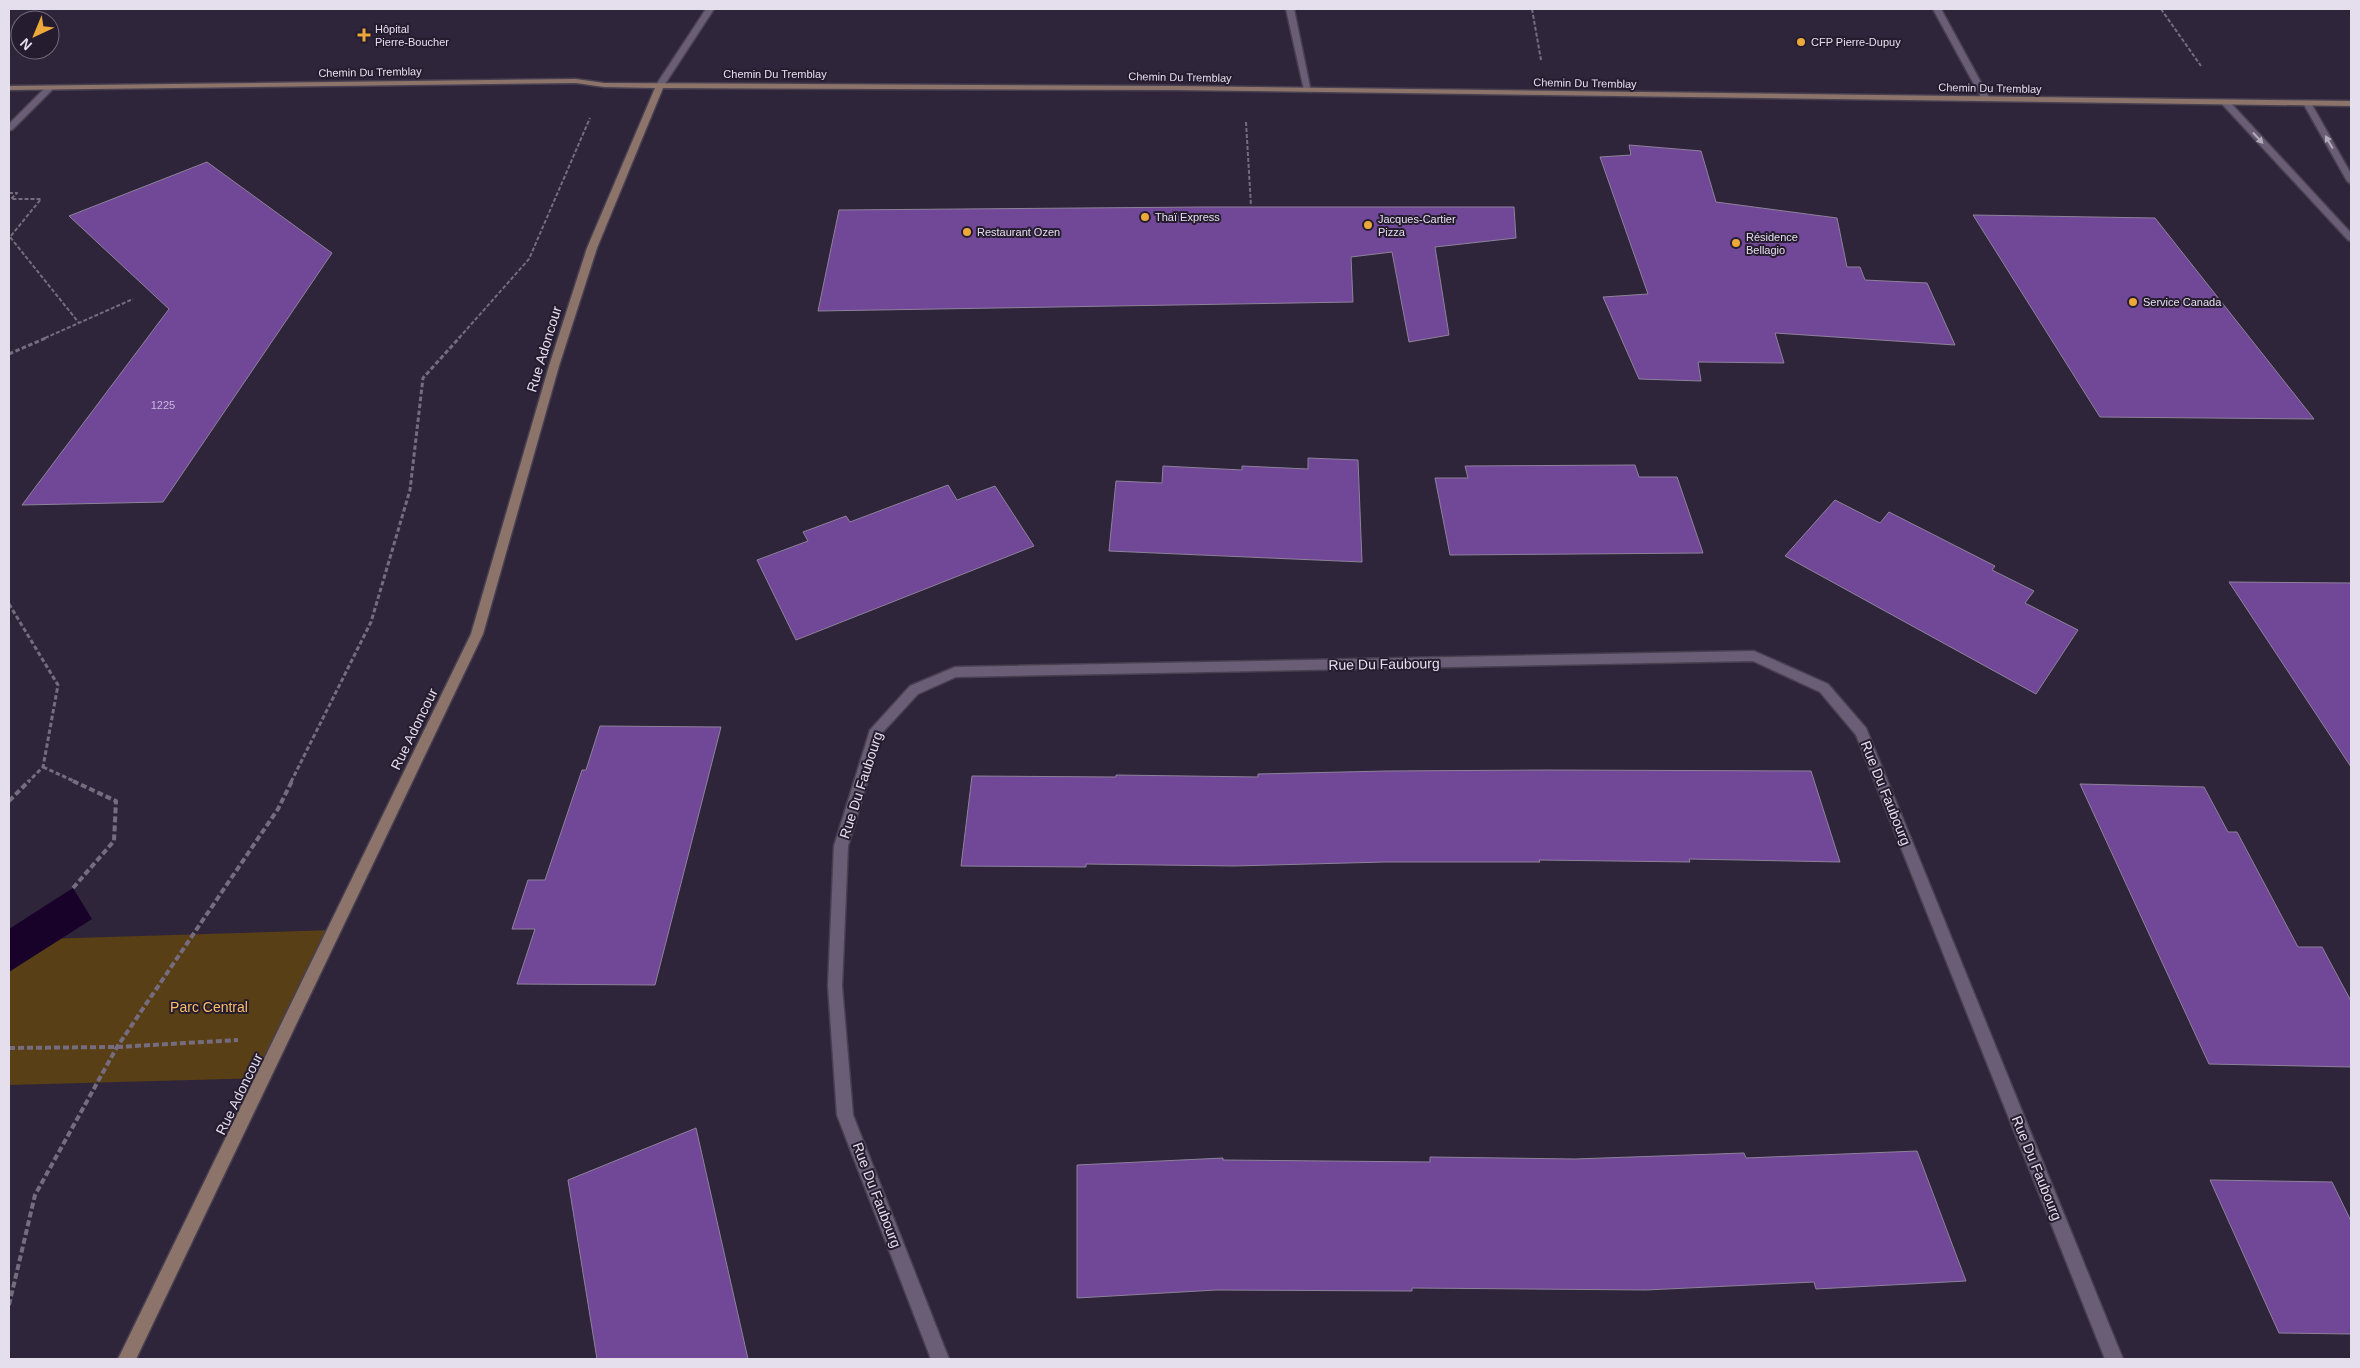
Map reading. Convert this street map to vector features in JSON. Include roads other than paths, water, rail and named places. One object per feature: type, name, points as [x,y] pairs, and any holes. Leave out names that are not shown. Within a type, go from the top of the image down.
[{"type":"street","points":[[660,85],[710,9]]},
{"type":"street","points":[[1290,9],[1308,90]]},
{"type":"street","points":[[1937,9],[1986,99]]},
{"type":"street","name":"Chemin Du Tremblay","points":[[9,88],[576,81],[604,85],[1245,89],[2351,104]]},
{"type":"street","name":"Rue Adoncour","points":[[127,1359],[477,634],[554,366],[592,248],[660,85]]},
{"type":"street","points":[[9,128],[50,88]]},
{"type":"street","points":[[2225,102],[2351,238]]},
{"type":"street","points":[[2307,103],[2351,181]]},
{"type":"street","name":"Rue Du Faubourg","points":[[940,1359],[846,1115],[834,986],[841,846],[876,730],[914,690],[954,672],[1754,656],[1824,688],[1861,732],[2114,1359]]},
{"type":"place","name":"Hôpital Pierre-Boucher","points":[[364,35]]},
{"type":"place","name":"CFP Pierre-Dupuy","points":[[1801,42]]},
{"type":"place","name":"Thaï Express","points":[[1145,217]]},
{"type":"place","name":"Jacques-Cartier Pizza","points":[[1368,225]]},
{"type":"place","name":"Restaurant Ozen","points":[[967,232]]},
{"type":"place","name":"Résidence Bellagio","points":[[1736,243]]},
{"type":"place","name":"Service Canada","points":[[2133,302]]},
{"type":"park label","name":"Parc Central","points":[[209,1007]]}]
